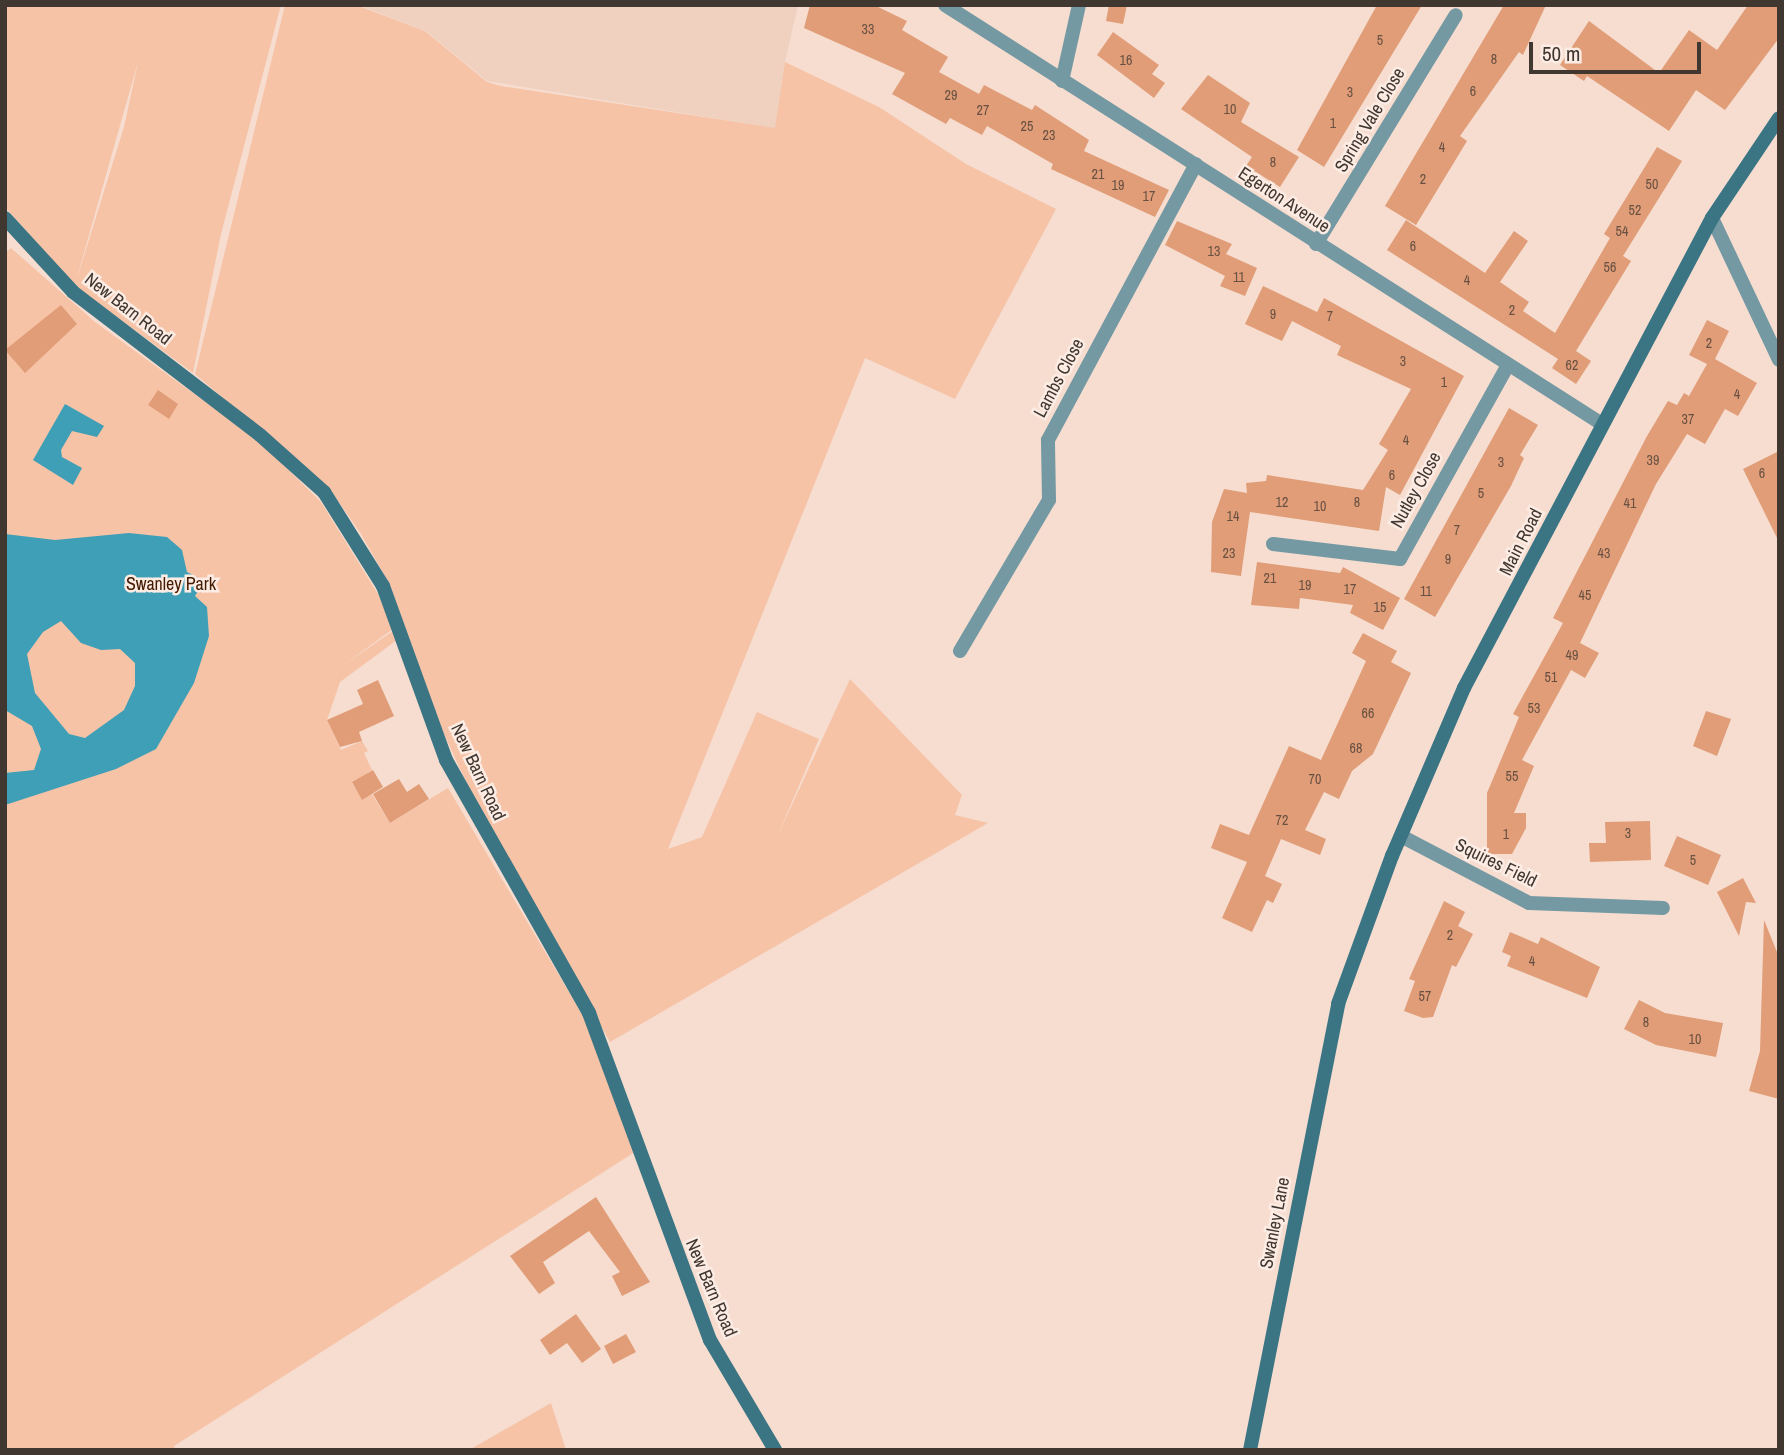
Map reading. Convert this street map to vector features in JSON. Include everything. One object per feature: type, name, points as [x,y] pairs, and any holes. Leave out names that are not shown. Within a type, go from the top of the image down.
[{"type":"street","name":"Egerton Avenue","points":[[945,5],[1602,424]]},
{"type":"street","points":[[1062,81],[1079,5]]},
{"type":"street","name":"Spring Vale Close","points":[[1316,244],[1456,15]]},
{"type":"street","name":"Main Road","points":[[1338,1004],[1401,836],[1464,688],[1712,218],[1779,118]]},
{"type":"street","name":"Lambs Close","points":[[960,651],[1049,500],[1048,440],[1196,164]]},
{"type":"street","name":"New Barn Road","points":[[5,218],[73,292],[260,435],[324,492],[383,586],[446,760],[603,1043],[674,1254],[710,1340],[775,1450]]},
{"type":"street","points":[[1712,218],[1779,360]]},
{"type":"street","name":"Nutley Close","points":[[1273,544],[1400,559],[1508,365]]},
{"type":"street","name":"Squires Field","points":[[1401,836],[1529,903],[1662,908]]},
{"type":"street","name":"Swanley Lane","points":[[1250,1450],[1338,1004]]},
{"type":"shaded area","points":[[358,5],[798,5],[785,62],[779,129],[487,81],[426,31]]},
{"type":"green space","points":[[5,5],[281,5],[221,234],[193,373],[75,286],[5,207]],"holes":[[[138,62],[124,127],[78,275]]]},
{"type":"green space","points":[[285,5],[356,5],[425,31],[487,82],[501,86],[775,128],[785,62],[879,107],[966,164],[1056,209],[955,399],[865,358],[668,849],[702,837],[757,712],[819,739],[777,837],[850,679],[962,795],[955,815],[988,823],[610,1042],[473,797],[439,723],[390,585],[361,534],[329,488],[195,374]]},
{"type":"green space","name":"Swanley Park","points":[[11,248],[95,322],[259,441],[321,502],[378,594],[393,629],[342,666],[393,631],[397,640],[340,682],[327,720],[341,750],[362,741],[368,751],[364,753],[372,770],[352,783],[362,799],[372,794],[390,823],[448,788],[589,1026],[638,1150],[174,1446],[176,1450],[5,1450],[5,253]]},
{"type":"green space","points":[[551,1403],[566,1450],[469,1450]]},
{"type":"water","points":[[65,404],[104,426],[97,437],[72,431],[61,450],[62,457],[82,468],[73,485],[33,460]]},
{"type":"water","points":[[129,533],[167,537],[182,550],[187,572],[197,577],[201,586],[195,596],[207,607],[209,636],[194,683],[156,749],[116,769],[5,805],[5,773],[34,770],[41,749],[32,726],[5,710],[5,534],[55,540]],"holes":[[[61,621],[81,643],[101,650],[120,649],[135,663],[135,686],[124,710],[85,738],[69,734],[35,693],[27,654],[43,632]]]},
{"type":"building","points":[[810,5],[874,5],[907,21],[902,30],[948,57],[939,72],[979,94],[984,85],[1032,110],[1035,105],[1089,140],[1084,151],[1169,190],[1155,217],[1051,169],[1053,164],[987,126],[982,135],[950,118],[946,124],[892,94],[905,73],[804,28]]},
{"type":"building","points":[[1109,5],[1127,5],[1123,24],[1106,21]]},
{"type":"building","points":[[1377,5],[1422,5],[1324,167],[1297,150]]},
{"type":"building","points":[[1504,5],[1546,5],[1523,55],[1519,52],[1460,136],[1467,141],[1416,225],[1385,206]]},
{"type":"building","points":[[1748,5],[1779,5],[1779,38],[1725,110],[1696,90],[1669,131],[1587,76],[1584,81],[1560,65],[1589,21],[1659,73],[1689,30],[1717,50]]},
{"type":"building","points":[[1113,32],[1159,65],[1152,74],[1165,83],[1154,98],[1097,55]]},
{"type":"building","points":[[1208,75],[1250,103],[1241,122],[1299,157],[1280,187],[1246,166],[1252,157],[1181,109]]},
{"type":"building","points":[[1657,147],[1682,161],[1623,256],[1631,261],[1576,351],[1591,361],[1576,384],[1552,368],[1558,359],[1387,250],[1406,220],[1485,273],[1514,231],[1528,241],[1500,282],[1529,302],[1523,311],[1555,333],[1610,238],[1604,234]]},
{"type":"building","points":[[1177,221],[1232,244],[1226,254],[1257,268],[1245,296],[1220,286],[1225,276],[1165,245]]},
{"type":"building","points":[[1263,286],[1317,312],[1324,298],[1464,376],[1400,495],[1386,487],[1379,531],[1250,512],[1241,576],[1211,572],[1212,522],[1224,489],[1247,493],[1246,483],[1266,481],[1267,475],[1363,490],[1388,450],[1379,444],[1411,389],[1337,355],[1341,346],[1292,321],[1282,341],[1245,324]]},
{"type":"building","points":[[61,305],[77,324],[25,373],[5,350]]},
{"type":"building","points":[[1707,320],[1729,331],[1715,359],[1757,383],[1738,416],[1725,409],[1705,444],[1687,434],[1656,484],[1580,643],[1599,653],[1585,678],[1571,670],[1522,760],[1534,766],[1514,813],[1526,813],[1526,828],[1512,854],[1487,854],[1487,793],[1519,717],[1513,714],[1563,623],[1553,618],[1647,436],[1668,401],[1677,405],[1684,393],[1689,396],[1707,364],[1689,355]]},
{"type":"building","points":[[158,390],[178,404],[169,419],[148,405]]},
{"type":"building","points":[[1509,408],[1538,425],[1520,455],[1524,458],[1511,486],[1435,617],[1404,599]]},
{"type":"building","points":[[1779,451],[1779,542],[1743,469]]},
{"type":"building","points":[[1257,562],[1340,573],[1343,567],[1400,598],[1383,630],[1350,613],[1353,605],[1300,598],[1299,609],[1251,605]]},
{"type":"building","points":[[1363,633],[1397,651],[1391,662],[1411,673],[1373,754],[1352,771],[1339,799],[1324,792],[1305,830],[1326,839],[1320,855],[1281,839],[1265,876],[1282,884],[1273,903],[1267,900],[1252,932],[1222,918],[1247,862],[1211,848],[1220,824],[1249,835],[1289,746],[1321,760],[1366,661],[1352,653]]},
{"type":"building","points":[[378,680],[394,716],[359,732],[362,741],[340,747],[327,720],[363,704],[357,690]]},
{"type":"building","points":[[1706,711],[1731,719],[1717,756],[1693,746]]},
{"type":"building","points":[[373,770],[383,787],[362,800],[352,782]]},
{"type":"building","points":[[399,779],[407,792],[419,784],[429,799],[390,823],[373,794]]},
{"type":"building","points":[[1650,821],[1651,860],[1590,862],[1589,843],[1606,843],[1605,822]]},
{"type":"building","points":[[1677,836],[1721,855],[1708,885],[1664,866]]},
{"type":"building","points":[[1743,878],[1756,903],[1746,902],[1739,936],[1717,892]]},
{"type":"building","points":[[1444,901],[1465,912],[1458,926],[1473,934],[1456,967],[1452,965],[1433,1017],[1423,1018],[1404,1011],[1415,981],[1409,979]]},
{"type":"building","points":[[1764,920],[1779,957],[1779,1099],[1749,1091],[1760,1051]]},
{"type":"building","points":[[1510,932],[1538,944],[1541,937],[1600,967],[1587,998],[1507,966],[1511,956],[1502,952]]},
{"type":"building","points":[[1639,1000],[1665,1013],[1723,1023],[1716,1057],[1656,1045],[1624,1029]]},
{"type":"building","points":[[596,1197],[650,1282],[622,1296],[612,1276],[620,1272],[589,1231],[543,1262],[555,1283],[539,1294],[510,1256]]},
{"type":"building","points":[[576,1314],[601,1349],[582,1363],[567,1343],[550,1355],[540,1340]]},
{"type":"building","points":[[626,1334],[636,1352],[613,1364],[604,1346]]}]
